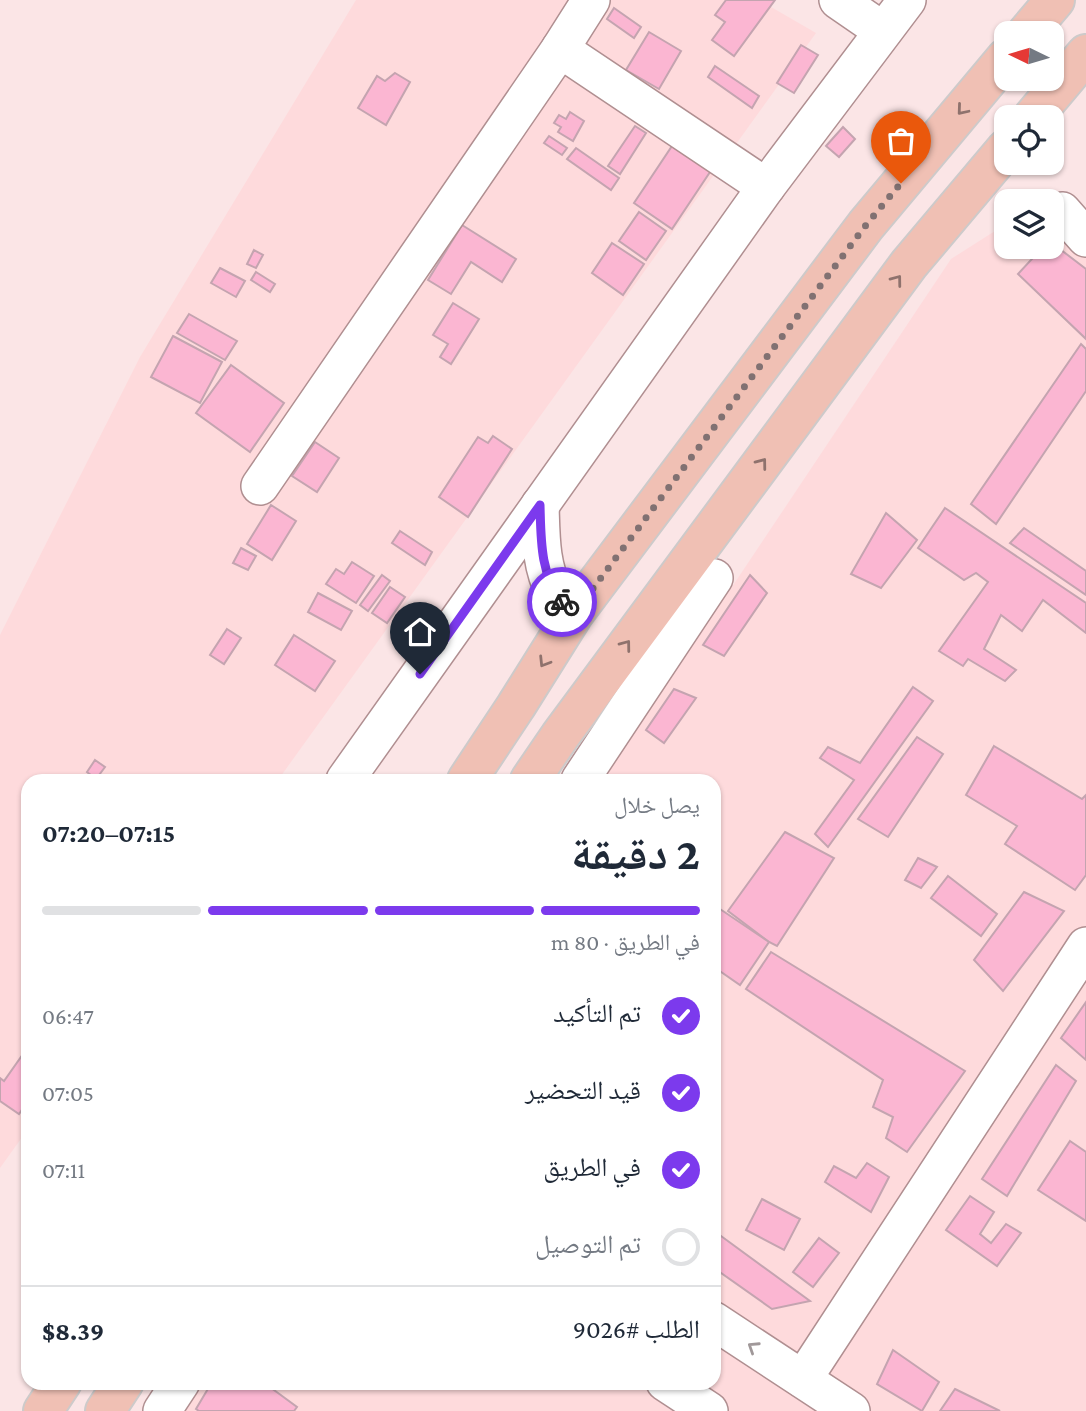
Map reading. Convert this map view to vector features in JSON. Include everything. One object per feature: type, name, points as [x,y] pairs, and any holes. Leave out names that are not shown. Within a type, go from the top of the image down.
[{"type":"highway","points":[[1037,21],[1055,0]]},
{"type":"highway","points":[[1043,105],[1086,54]]},
{"type":"highway","points":[[471,774],[573,615],[866,225],[994,72]]},
{"type":"highway","points":[[534,774],[909,264],[994,163]]},
{"type":"highway","points":[[43,1411],[57,1390]]},
{"type":"highway","points":[[105,1411],[119,1390]]},
{"type":"street","points":[[260,486],[591,0]]},
{"type":"street","points":[[838,0],[883,31]]},
{"type":"street","points":[[349,774],[766,187],[907,0]]},
{"type":"street","points":[[560,49],[766,187]]},
{"type":"street","points":[[1064,213],[1086,239]]},
{"type":"street","points":[[540,505],[545,567],[555,593],[573,615]]},
{"type":"street","points":[[584,774],[714,578]]},
{"type":"street","points":[[803,1379],[1086,946]]},
{"type":"street","points":[[721,1326],[851,1411]]},
{"type":"street","points":[[162,1411],[176,1390]]},
{"type":"street","points":[[677,1390],[709,1411]]},
{"type":"shaded area","points":[[356,0],[759,0],[816,33],[282,774],[21,774],[21,1139],[0,1168],[0,635],[140,357]]},
{"type":"shaded area","points":[[994,232],[994,259],[1064,259],[1064,241],[1086,252],[1086,1411],[183,1411],[197,1390],[721,1390],[721,774],[607,774],[951,259]]},
{"type":"building","points":[[726,0],[775,0],[734,56],[712,40],[725,22],[715,15]]},
{"type":"building","points":[[614,8],[641,27],[634,38],[607,19]]},
{"type":"building","points":[[649,32],[681,51],[659,89],[626,70]]},
{"type":"building","points":[[801,45],[818,55],[794,93],[777,83]]},
{"type":"building","points":[[715,66],[759,96],[752,108],[708,77]]},
{"type":"building","points":[[395,73],[410,82],[386,125],[358,108],[377,76],[385,81]]},
{"type":"building","points":[[570,112],[584,121],[573,141],[558,132],[561,127],[554,123],[559,115],[566,119]]},
{"type":"building","points":[[635,126],[646,133],[620,174],[608,166]]},
{"type":"building","points":[[843,127],[855,139],[839,157],[826,146]]},
{"type":"building","points":[[549,136],[567,148],[562,155],[544,143]]},
{"type":"building","points":[[676,140],[714,166],[672,229],[634,203]]},
{"type":"building","points":[[576,148],[619,178],[611,190],[567,159]]},
{"type":"building","points":[[639,212],[666,231],[646,260],[619,241]]},
{"type":"building","points":[[462,225],[516,259],[502,282],[471,262],[451,294],[428,280]]},
{"type":"building","points":[[612,243],[644,264],[623,295],[592,273]]},
{"type":"building","points":[[254,250],[263,255],[256,268],[247,264]]},
{"type":"building","points":[[1064,252],[1086,269],[1086,339],[1018,274],[1032,259],[1064,259]]},
{"type":"building","points":[[220,268],[245,281],[236,297],[211,283]]},
{"type":"building","points":[[256,272],[275,284],[270,292],[251,280]]},
{"type":"building","points":[[453,303],[479,319],[451,364],[440,357],[448,344],[433,335]]},
{"type":"building","points":[[189,314],[237,341],[225,360],[177,333]]},
{"type":"building","points":[[173,336],[222,362],[200,403],[151,377]]},
{"type":"building","points":[[1081,344],[1086,349],[1086,391],[996,524],[971,504]]},
{"type":"building","points":[[231,365],[284,403],[250,452],[196,413]]},
{"type":"building","points":[[493,436],[512,449],[468,517],[439,497],[478,437],[488,443]]},
{"type":"building","points":[[315,442],[339,458],[317,492],[292,476]]},
{"type":"building","points":[[271,505],[296,521],[272,560],[247,544]]},
{"type":"building","points":[[945,508],[1086,603],[1086,633],[1043,600],[1022,631],[1001,615],[984,649],[1016,670],[1005,681],[968,659],[963,666],[939,651],[988,582],[976,573],[964,580],[918,548]]},
{"type":"building","points":[[886,513],[917,540],[881,588],[851,574]]},
{"type":"building","points":[[1024,528],[1086,571],[1086,595],[1010,543]]},
{"type":"building","points":[[400,531],[432,552],[425,565],[392,543]]},
{"type":"building","points":[[241,548],[256,556],[248,570],[233,563]]},
{"type":"building","points":[[352,562],[374,576],[356,603],[326,584],[336,569],[344,574]]},
{"type":"building","points":[[382,575],[390,581],[368,611],[360,605]]},
{"type":"building","points":[[750,575],[767,593],[724,656],[703,645]]},
{"type":"building","points":[[390,587],[405,597],[387,623],[372,613]]},
{"type":"building","points":[[318,593],[352,611],[341,630],[308,612]]},
{"type":"building","points":[[227,629],[241,638],[224,664],[210,655]]},
{"type":"building","points":[[294,635],[335,661],[315,691],[275,665]]},
{"type":"building","points":[[913,687],[933,701],[828,847],[815,834],[854,780],[820,758],[828,747],[860,763]]},
{"type":"building","points":[[674,689],[696,698],[664,743],[646,730]]},
{"type":"building","points":[[917,737],[943,754],[888,837],[858,819]]},
{"type":"building","points":[[994,746],[1082,799],[1086,795],[1086,875],[1075,890],[1005,844],[1017,826],[966,795]]},
{"type":"building","points":[[95,760],[105,767],[100,774],[87,772]]},
{"type":"building","points":[[785,832],[834,858],[777,946],[728,911]]},
{"type":"building","points":[[918,858],[937,867],[921,888],[905,880]]},
{"type":"building","points":[[948,876],[997,914],[981,936],[931,898]]},
{"type":"building","points":[[1024,892],[1064,911],[1003,991],[974,960]]},
{"type":"building","points":[[721,910],[769,942],[740,985],[721,972]]},
{"type":"building","points":[[771,952],[965,1071],[907,1152],[886,1138],[893,1117],[873,1107],[883,1080],[746,989]]},
{"type":"building","points":[[1086,1002],[1086,1060],[1061,1038]]},
{"type":"building","points":[[21,1057],[19,1114],[0,1101],[0,1078],[4,1081]]},
{"type":"building","points":[[1056,1065],[1076,1081],[1007,1196],[982,1179]]},
{"type":"building","points":[[1070,1141],[1086,1152],[1086,1221],[1038,1190]]},
{"type":"building","points":[[867,1163],[889,1177],[871,1212],[825,1182],[834,1166],[856,1178]]},
{"type":"building","points":[[970,1196],[994,1212],[980,1234],[991,1243],[1006,1224],[1021,1233],[997,1266],[946,1230]]},
{"type":"building","points":[[762,1199],[800,1219],[784,1250],[746,1230]]},
{"type":"building","points":[[721,1236],[810,1301],[772,1309],[721,1273]]},
{"type":"building","points":[[819,1238],[839,1253],[813,1287],[793,1272]]},
{"type":"building","points":[[893,1350],[939,1382],[922,1411],[877,1384]]},
{"type":"building","points":[[955,1389],[1000,1411],[940,1411]]},
{"type":"building","points":[[207,1390],[274,1390],[297,1407],[294,1411],[196,1409]]},
{"type":"way so far","points":[[562,602],[573,615],[866,225],[901,183]]},
{"type":"route","points":[[420,674],[540,505],[545,567],[555,593],[562,602]]}]
